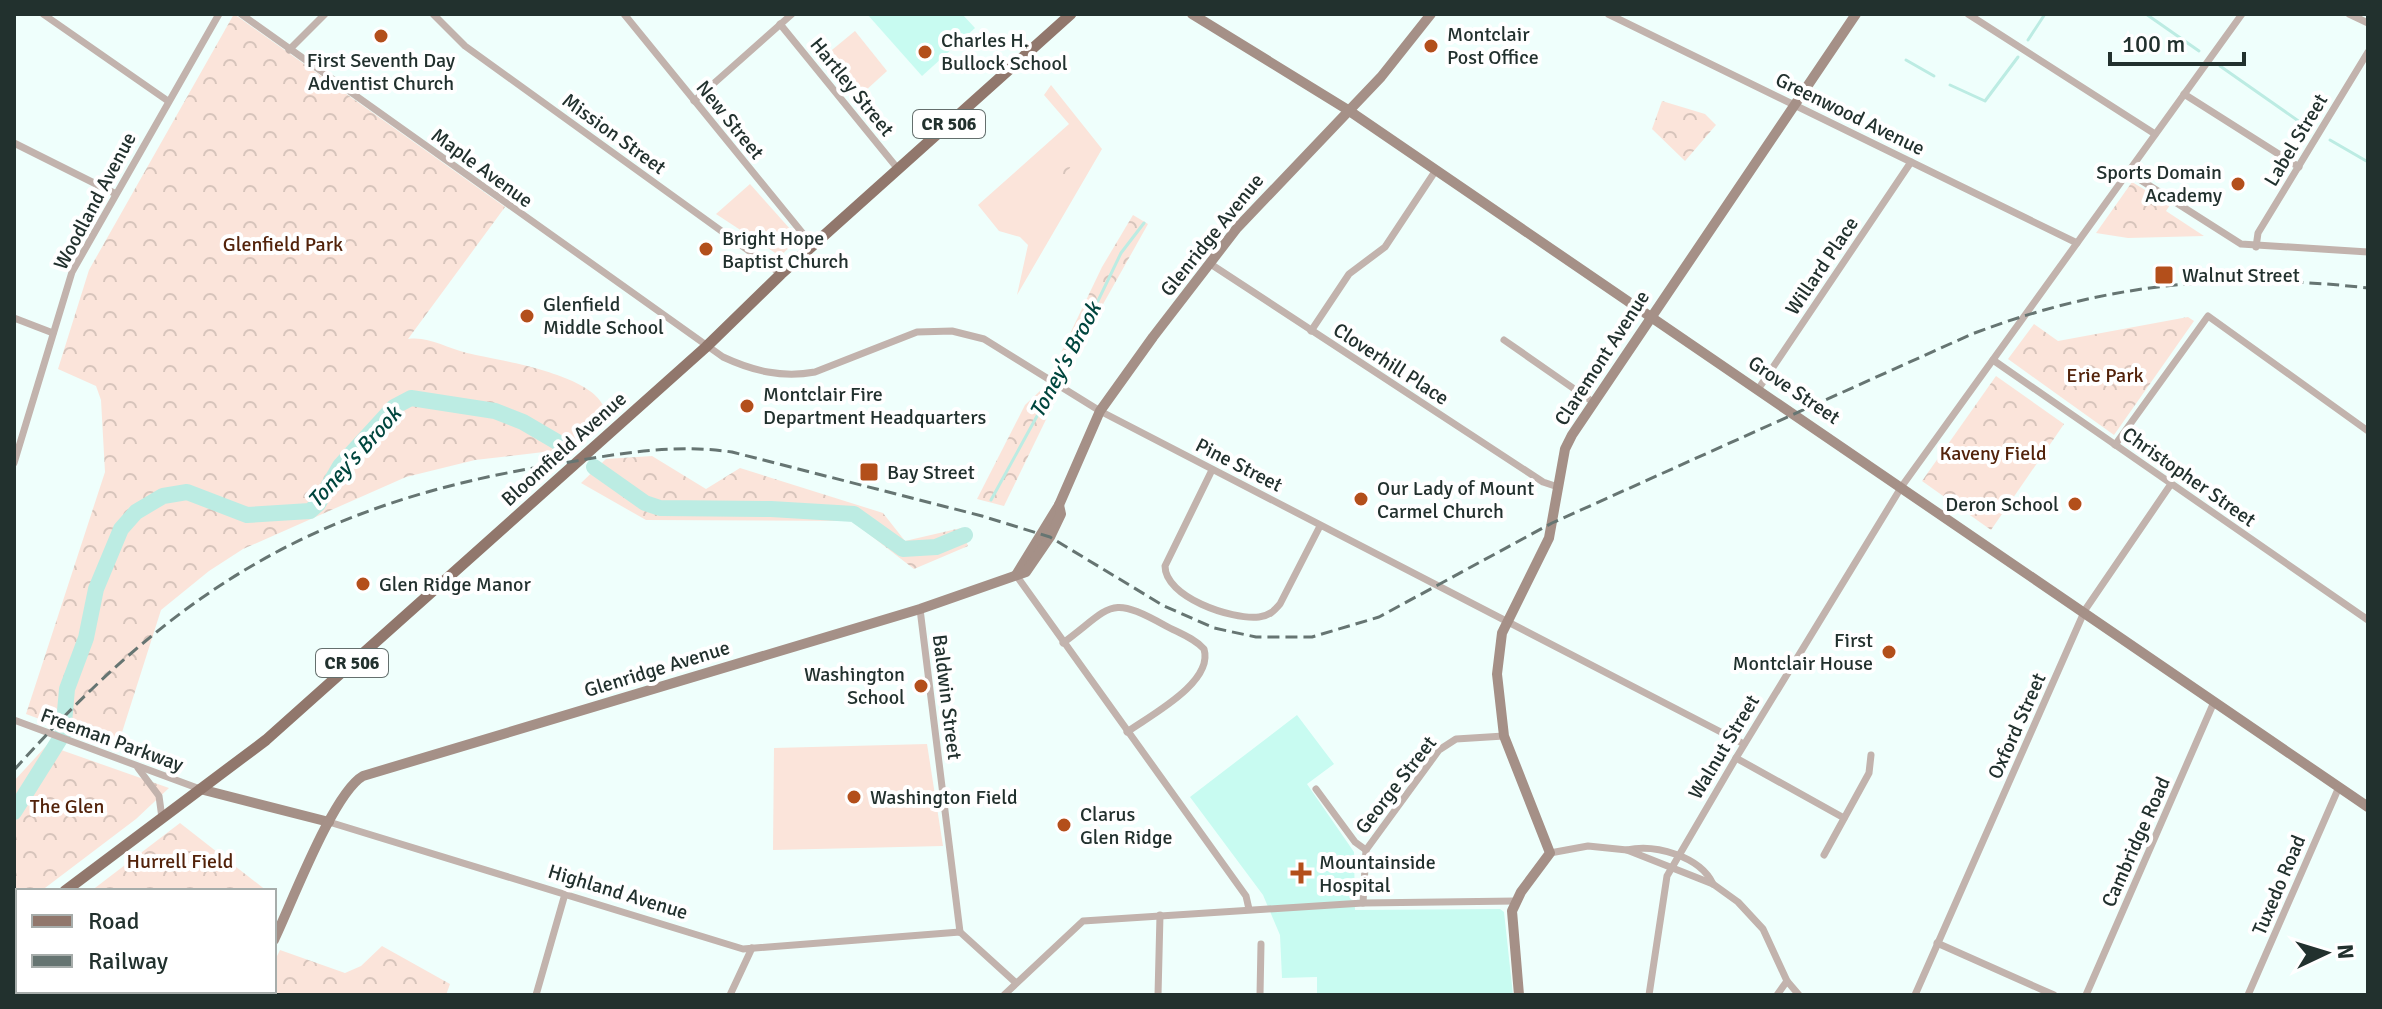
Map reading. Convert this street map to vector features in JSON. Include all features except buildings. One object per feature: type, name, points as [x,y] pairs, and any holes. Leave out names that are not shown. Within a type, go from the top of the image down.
[{"type":"main road","name":"Bloomfield Avenue","points":[[68,889],[266,740],[706,347],[781,274],[1071,14]]},
{"type":"street","points":[[43,14],[168,101]]},
{"type":"street","name":"Woodland Avenue","points":[[14,463],[72,272],[114,193],[219,14]]},
{"type":"street","name":"Maple Avenue","points":[[241,14],[706,347]]},
{"type":"street","points":[[289,50],[325,14]]},
{"type":"street","name":"Mission Street","points":[[433,14],[465,46],[781,274]]},
{"type":"street","name":"New Street","points":[[624,14],[813,246]]},
{"type":"street","points":[[694,101],[792,14]]},
{"type":"street","name":"Grove Street","points":[[1192,14],[1348,110],[2085,610],[2368,807]]},
{"type":"street","name":"Glenridge Avenue","points":[[276,936],[329,822],[348,788],[363,776],[920,609],[1016,575],[1059,505],[1100,411],[1209,263],[1254,208],[1381,77],[1431,14]]},
{"type":"street","name":"Greenwood Avenue","points":[[1608,14],[2077,243]]},
{"type":"street","name":"Claremont Avenue","points":[[1550,853],[1504,736],[1497,674],[1500,641],[1507,621],[1549,538],[1565,449],[1593,402],[1856,14]]},
{"type":"street","points":[[1968,14],[2155,134]]},
{"type":"street","name":"Walnut Street","points":[[1671,866],[1902,486],[2242,14]]},
{"type":"street","points":[[2349,14],[2368,23]]},
{"type":"street","name":"Hartley Street","points":[[780,24],[898,169]]},
{"type":"street","name":"Label Street","points":[[2256,247],[2258,233],[2368,52]]},
{"type":"street","points":[[2184,94],[2299,167]]},
{"type":"street","points":[[14,143],[114,193]]},
{"type":"street","name":"Willard Place","points":[[1759,388],[1911,162]]},
{"type":"street","points":[[1311,331],[1349,274],[1385,247],[1436,170]]},
{"type":"street","points":[[2128,172],[2229,238],[2256,247],[2368,252]]},
{"type":"street","name":"Cloverhill Place","points":[[1209,263],[1543,482],[1558,487]]},
{"type":"street","points":[[2115,445],[2208,316],[2368,431]]},
{"type":"street","points":[[14,318],[53,333]]},
{"type":"street","name":"Pine Street","points":[[706,347],[751,369],[797,375],[815,372],[902,335],[952,331],[984,339],[1100,411],[1744,744]]},
{"type":"street","points":[[1504,340],[1593,402]]},
{"type":"street","name":"Christopher Street","points":[[1993,360],[2368,620]]},
{"type":"street","points":[[1212,470],[1165,566],[1167,582],[1179,593],[1201,603],[1260,617],[1272,613],[1280,604],[1320,526]]},
{"type":"street","name":"Oxford Street","points":[[1915,995],[2085,610],[2171,484]]},
{"type":"street","points":[[1016,575],[1152,769],[1178,800],[1246,896],[1249,909]]},
{"type":"street","points":[[1063,643],[1111,609],[1124,605],[1199,643],[1206,656],[1203,672],[1195,682],[1127,732]]},
{"type":"street","name":"Baldwin Street","points":[[920,609],[960,932]]},
{"type":"street","name":"Cambridge Road","points":[[2086,995],[2214,702]]},
{"type":"street","name":"Freeman Parkway","points":[[14,720],[200,789]]},
{"type":"street","name":"George Street","points":[[1363,903],[1366,850],[1444,745],[1456,739],[1504,736]]},
{"type":"street","points":[[1824,855],[1869,773],[1871,755]]},
{"type":"street","points":[[1736,758],[1844,818]]},
{"type":"street","points":[[136,766],[159,796],[162,818]]},
{"type":"street","name":"Tuxedo Road","points":[[2248,995],[2339,787]]},
{"type":"street","name":"Highland Avenue","points":[[200,789],[329,822],[743,949],[960,932]]},
{"type":"street","points":[[1316,789],[1355,842],[1366,850]]},
{"type":"street","points":[[1519,995],[1511,918],[1516,901],[1550,853],[1597,846],[1627,850],[1671,866],[1713,884],[1738,902],[1763,929],[1787,981],[1799,995]]},
{"type":"street","points":[[1627,850],[1639,847],[1678,855],[1709,875],[1713,884]]},
{"type":"street","points":[[1649,995],[1671,866]]},
{"type":"street","points":[[536,995],[565,894]]},
{"type":"street","points":[[1004,995],[1083,921],[1363,903],[1516,901]]},
{"type":"street","points":[[1158,995],[1160,915]]},
{"type":"street","points":[[960,932],[1016,983]]},
{"type":"street","points":[[1937,943],[2054,995]]},
{"type":"street","points":[[1260,995],[1261,944]]},
{"type":"street","points":[[730,995],[752,948]]},
{"type":"street","points":[[1777,995],[1787,981]]},
{"type":"shaded area","name":"Charles H. Bullock School","points":[[867,14],[962,14],[975,28],[922,76]]},
{"type":"shaded area","name":"Mountainside Hospital","points":[[1297,715],[1334,764],[1307,784],[1354,852],[1355,910],[1500,909],[1504,912],[1513,995],[1317,995],[1317,977],[1282,978],[1280,935],[1263,895],[1190,797]]},
{"type":"green space","name":"Glenfield Park","points":[[234,14],[505,207],[408,339],[430,341],[549,372],[572,381],[590,391],[602,403],[605,418],[569,449],[475,460],[406,477],[243,549],[209,571],[161,610],[117,748],[26,714],[105,472],[101,400],[96,386],[58,369],[89,270]]},
{"type":"green space","points":[[855,31],[887,71],[854,101],[821,59]]},
{"type":"green space","points":[[1051,85],[1102,149],[1017,295],[1028,245],[1020,237],[999,231],[978,205],[1069,124],[1044,95]]},
{"type":"green space","points":[[1662,101],[1705,114],[1716,125],[1685,161],[1652,129]]},
{"type":"green space","points":[[1069,149],[1079,153],[1061,182],[1047,173],[1059,153]]},
{"type":"green space","points":[[2132,182],[2170,205],[2166,211],[2204,236],[2128,238],[2096,233]]},
{"type":"green space","points":[[750,184],[799,239],[780,256],[716,214]]},
{"type":"green space","points":[[1133,215],[1148,224],[1065,372],[1055,365],[1102,267]]},
{"type":"green space","name":"Erie Park","points":[[2188,317],[2194,321],[2114,435],[2008,359],[2034,324],[2058,341]]},
{"type":"green space","name":"Kaveny Field","points":[[1996,376],[2064,424],[1991,530],[1922,481]]},
{"type":"green space","points":[[1041,390],[1055,401],[1004,506],[977,499],[1025,405]]},
{"type":"green space","points":[[652,456],[706,489],[740,468],[883,513],[905,541],[961,528],[968,546],[914,569],[852,521],[646,520],[581,483],[606,459]]},
{"type":"green space","name":"Washington Field","points":[[927,744],[943,846],[773,850],[774,748]]},
{"type":"green space","name":"The Glen","points":[[47,745],[169,788],[136,819],[44,889],[16,889],[14,911],[14,781]]},
{"type":"green space","name":"Hurrell Field","points":[[180,823],[264,889],[94,889]]},
{"type":"green space","points":[[382,946],[450,984],[446,995],[258,995],[276,993],[276,958],[280,950],[345,973],[361,966]]},
{"type":"green space","points":[[74,993],[237,993],[236,995]]},
{"type":"waterway","name":"Toney's Brook","points":[[2028,40],[2045,14]]},
{"type":"waterway","name":"Toney's Brook","points":[[2146,14],[2199,51]]},
{"type":"waterway","name":"Toney's Brook","points":[[1950,85],[1985,101],[2018,57]]},
{"type":"waterway","name":"Toney's Brook","points":[[1906,60],[1934,76]]},
{"type":"waterway","name":"Toney's Brook","points":[[2220,66],[2307,127]]},
{"type":"waterway","name":"Toney's Brook","points":[[2330,140],[2368,162]]},
{"type":"waterway","name":"Toney's Brook","points":[[991,500],[1082,334],[1121,253],[1144,223]]},
{"type":"waterway","name":"Toney's Brook","points":[[14,812],[63,734],[67,689],[86,638],[96,589],[121,529],[136,512],[163,496],[187,492],[247,515],[310,511],[318,504],[340,466],[394,407],[411,398],[495,411],[523,422],[564,446]]},
{"type":"waterway","name":"Toney's Brook","points":[[594,467],[645,503],[660,508],[771,509],[854,514],[903,549],[936,547],[965,535]]},
{"type":"railway","points":[[14,770],[73,707],[132,652],[192,605],[253,565],[319,531],[389,504],[466,482],[642,451],[686,449],[732,452],[982,516],[1050,537],[1164,606],[1214,628],[1256,637],[1312,637],[1379,617],[1552,523],[1972,334],[2022,317],[2070,303],[2167,286],[2265,281],[2368,288]]},
{"type":"place","name":"First Seventh Day Adventist Church","points":[[381,36]]},
{"type":"place","name":"Montclair Post Office","points":[[1431,46]]},
{"type":"place","name":"Charles H. Bullock School","points":[[925,52]]},
{"type":"place","name":"Sports Domain Academy","points":[[2238,184]]},
{"type":"place","name":"Bright Hope Baptist Church","points":[[706,249]]},
{"type":"place","name":"Walnut Street","points":[[2164,275]]},
{"type":"place","name":"Glenfield Middle School","points":[[527,316]]},
{"type":"place","name":"Montclair Fire Department Headquarters","points":[[747,406]]},
{"type":"place","name":"Bay Street","points":[[869,472]]},
{"type":"place","name":"Our Lady of Mount Carmel Church","points":[[1361,499]]},
{"type":"place","name":"Deron School","points":[[2075,504]]},
{"type":"place","name":"Glen Ridge Manor","points":[[363,584]]},
{"type":"place","name":"First Montclair House","points":[[1889,652]]},
{"type":"place","name":"Washington School","points":[[921,686]]},
{"type":"place","name":"Washington Field","points":[[854,797]]},
{"type":"place","name":"Clarus Glen Ridge","points":[[1064,825]]},
{"type":"place","name":"Mountainside Hospital","points":[[1301,873]]}]
